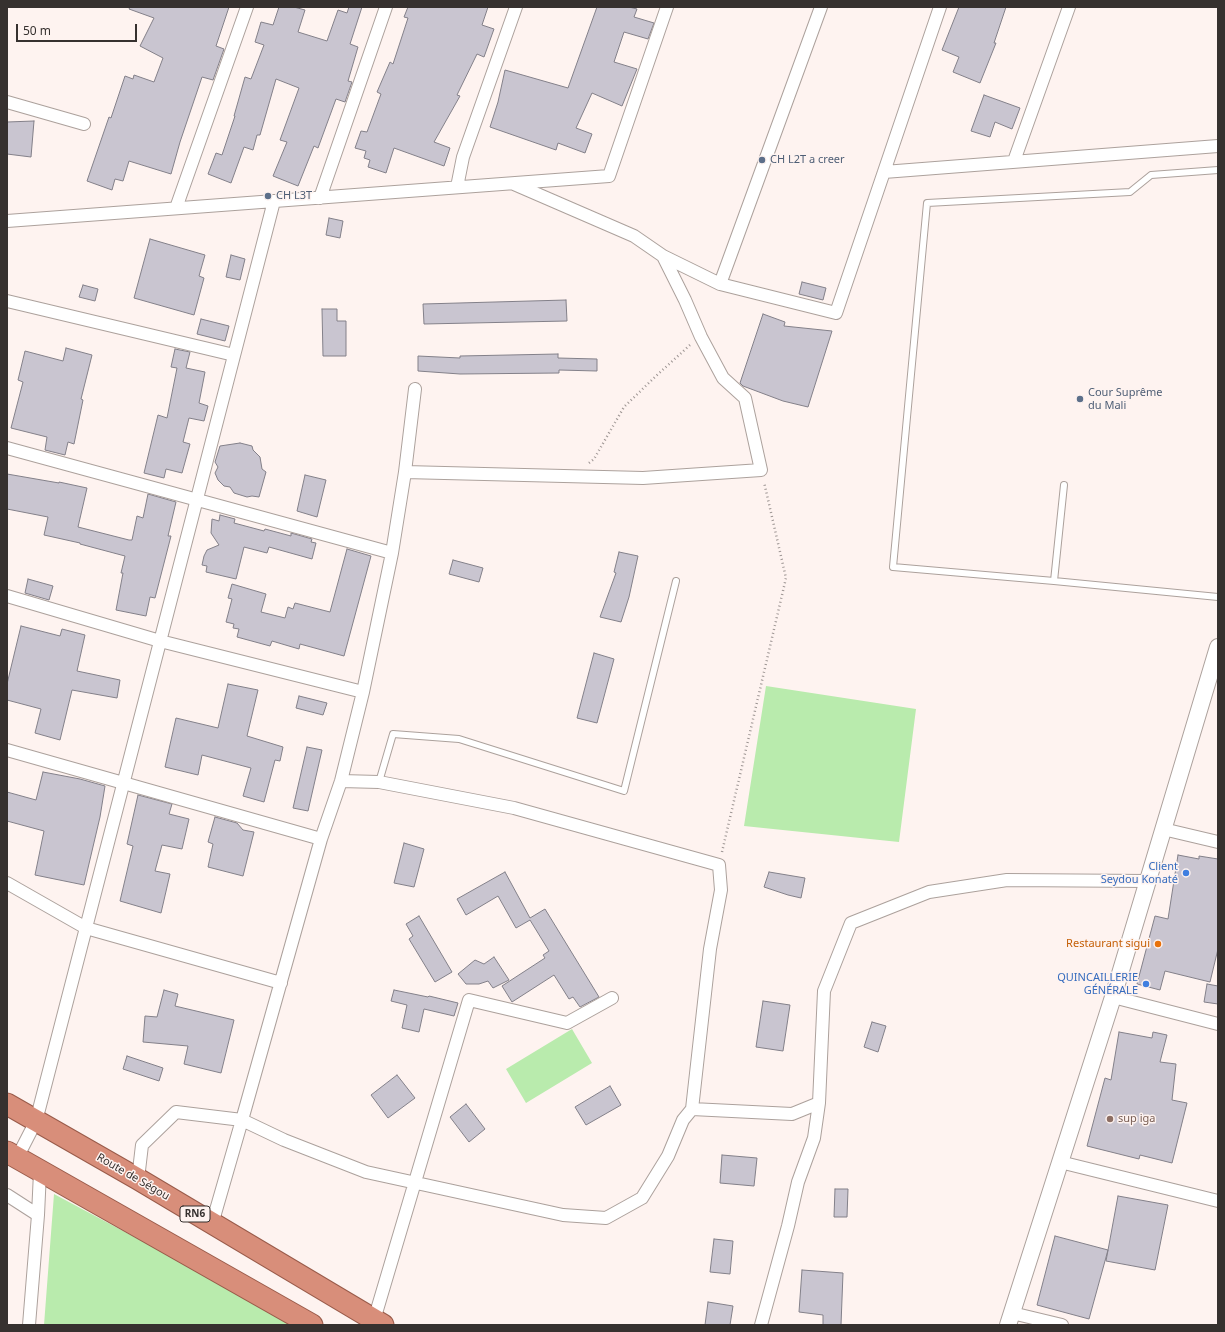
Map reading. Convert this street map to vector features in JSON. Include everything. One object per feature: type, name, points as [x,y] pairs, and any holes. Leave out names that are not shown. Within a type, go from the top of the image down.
[{"type":"highway","name":"Route de Ségou","points":[[7,1104],[138,1179],[379,1322]]},
{"type":"highway","points":[[12,1155],[312,1325]]},
{"type":"street","points":[[176,208],[247,7]]},
{"type":"street","points":[[320,198],[386,7]]},
{"type":"street","points":[[457,187],[463,157],[516,7]]},
{"type":"street","points":[[7,221],[609,176],[667,7]]},
{"type":"street","points":[[720,284],[821,7]]},
{"type":"street","points":[[513,183],[634,236],[663,256],[720,284],[836,313],[940,7]]},
{"type":"street","points":[[1014,161],[1069,7]]},
{"type":"street","points":[[7,102],[84,124]]},
{"type":"street","points":[[884,172],[1218,146]]},
{"type":"street","points":[[12,1155],[36,1121],[274,201]]},
{"type":"street","points":[[405,472],[643,478],[761,470],[745,398],[723,378],[701,337],[685,300],[663,256]]},
{"type":"street","points":[[7,301],[234,355]]},
{"type":"street","points":[[212,1224],[321,839],[341,780],[363,692],[392,552],[405,472],[415,389]]},
{"type":"street","points":[[7,448],[392,552]]},
{"type":"street","points":[[7,596],[160,641],[363,692]]},
{"type":"street","points":[[1062,1325],[1010,1319],[1112,998],[1163,829],[1215,668],[1218,647]]},
{"type":"street","points":[[7,750],[321,839]]},
{"type":"street","points":[[138,1179],[142,1145],[176,1112],[242,1120],[284,1140],[366,1172],[563,1215],[606,1218],[642,1198],[668,1156],[683,1120],[692,1109],[710,949],[721,890],[719,865],[514,808],[379,782],[341,780]]},
{"type":"street","points":[[1163,829],[1218,842]]},
{"type":"street","points":[[761,1325],[788,1226],[798,1182],[814,1138],[819,1103],[824,992],[851,923],[929,892],[1007,880],[1147,880]]},
{"type":"street","points":[[7,883],[86,928],[281,983]]},
{"type":"street","points":[[379,1322],[416,1182],[469,1000],[567,1023],[612,998]]},
{"type":"street","points":[[1112,998],[1218,1024]]},
{"type":"street","points":[[692,1109],[792,1114],[819,1103]]},
{"type":"street","points":[[1060,1162],[1218,1200]]},
{"type":"street","points":[[29,1325],[40,1172]]},
{"type":"street","points":[[7,1195],[38,1215]]},
{"type":"lane","points":[[1218,170],[1151,176],[1130,192],[927,203],[894,567],[1218,597]]},
{"type":"lane","points":[[1054,581],[1064,486]]},
{"type":"lane","points":[[379,782],[393,734],[459,739],[624,791],[676,580]]},
{"type":"path","points":[[572,477],[594,459],[624,407],[656,376],[701,337]]},
{"type":"path","points":[[719,865],[786,578],[761,470]]},
{"type":"green space","points":[[766,686],[916,709],[899,842],[744,826]]},
{"type":"green space","points":[[572,1029],[592,1063],[526,1103],[506,1069]]},
{"type":"green space","points":[[54,1194],[299,1325],[44,1325]]},
{"type":"building","points":[[130,7],[229,7],[216,46],[224,49],[213,80],[202,77],[171,174],[129,161],[123,181],[115,179],[112,190],[87,181],[109,117],[111,118],[125,76],[133,79],[134,75],[154,82],[163,58],[140,46],[154,18],[129,9]]},
{"type":"building","points":[[279,7],[294,7],[305,10],[298,32],[327,41],[338,10],[347,13],[349,7],[362,7],[350,44],[358,47],[348,81],[352,82],[345,102],[336,99],[318,148],[314,146],[298,186],[273,176],[287,142],[280,140],[299,88],[276,79],[260,135],[257,135],[253,150],[244,147],[231,183],[208,174],[216,153],[222,155],[235,116],[245,77],[251,79],[264,45],[255,42],[261,22],[273,25]]},
{"type":"building","points":[[408,7],[488,7],[482,25],[494,29],[484,57],[477,54],[457,95],[460,96],[434,142],[450,148],[444,166],[394,148],[386,173],[368,167],[370,160],[364,158],[366,151],[355,148],[361,131],[367,132],[381,94],[377,92],[390,62],[393,64],[408,18],[404,17]]},
{"type":"building","points":[[597,7],[629,7],[637,9],[634,17],[654,23],[648,39],[624,32],[614,62],[637,69],[622,106],[592,93],[576,128],[592,134],[585,153],[558,143],[556,150],[490,127],[498,102],[505,70],[568,88]]},
{"type":"building","points":[[959,7],[1006,7],[994,43],[996,43],[980,83],[953,72],[959,57],[942,50]]},
{"type":"building","points":[[984,95],[1020,108],[1012,129],[995,122],[990,137],[971,131]]},
{"type":"building","points":[[34,121],[31,157],[7,154],[7,122]]},
{"type":"building","points":[[329,218],[343,221],[340,238],[326,235]]},
{"type":"building","points":[[150,239],[205,255],[199,276],[204,278],[194,315],[134,298]]},
{"type":"building","points":[[231,255],[245,259],[240,280],[226,277]]},
{"type":"building","points":[[802,282],[826,288],[823,300],[799,294]]},
{"type":"building","points":[[83,285],[98,289],[95,301],[79,297]]},
{"type":"building","points":[[566,300],[567,321],[424,324],[423,304]]},
{"type":"building","points":[[322,309],[337,309],[337,321],[346,321],[346,356],[323,356]]},
{"type":"building","points":[[763,314],[785,322],[784,326],[832,331],[808,407],[783,401],[743,386],[740,383]]},
{"type":"building","points":[[201,319],[229,326],[225,341],[197,334]]},
{"type":"building","points":[[66,348],[92,355],[81,399],[83,400],[74,444],[68,442],[65,455],[45,450],[47,437],[11,428],[23,382],[18,380],[25,351],[63,361]]},
{"type":"building","points":[[175,349],[190,352],[186,368],[205,372],[199,403],[208,406],[204,421],[189,418],[183,442],[190,444],[182,473],[166,469],[164,478],[144,473],[158,415],[167,418],[177,368],[171,367]]},
{"type":"building","points":[[558,354],[558,358],[597,359],[597,371],[559,370],[559,373],[460,374],[418,371],[418,356],[460,358],[460,356]]},
{"type":"building","points":[[240,443],[252,446],[253,450],[260,457],[262,469],[266,472],[259,497],[247,497],[234,493],[230,487],[224,486],[218,480],[215,473],[218,467],[215,462],[220,446]]},
{"type":"building","points":[[7,474],[87,488],[78,527],[129,540],[132,540],[137,516],[143,518],[148,494],[176,502],[168,536],[171,536],[155,598],[150,597],[146,616],[116,610],[125,556],[80,543],[44,535],[48,517],[7,509]]},
{"type":"building","points":[[305,475],[326,480],[317,517],[297,511]]},
{"type":"building","points":[[220,515],[235,519],[234,523],[264,531],[265,529],[291,536],[291,533],[312,539],[311,542],[316,543],[312,559],[269,547],[267,553],[244,547],[236,579],[206,572],[207,566],[202,565],[204,556],[207,550],[219,545],[211,533],[212,519],[219,521]]},
{"type":"building","points":[[347,549],[371,556],[344,656],[300,644],[299,649],[272,641],[270,646],[237,637],[239,629],[233,628],[234,624],[226,622],[232,599],[228,598],[232,584],[266,594],[261,612],[285,618],[288,607],[293,609],[295,603],[330,612]]},
{"type":"building","points":[[619,552],[638,556],[629,597],[621,622],[600,617],[616,573],[614,572]]},
{"type":"building","points":[[453,560],[483,568],[479,582],[449,574]]},
{"type":"building","points":[[28,579],[53,586],[49,600],[25,593]]},
{"type":"building","points":[[21,626],[60,636],[62,629],[85,635],[77,671],[120,680],[117,698],[72,690],[60,740],[35,733],[41,709],[7,700],[7,684]]},
{"type":"building","points":[[594,653],[614,659],[597,723],[577,718]]},
{"type":"building","points":[[228,684],[258,690],[247,736],[283,747],[280,761],[275,760],[264,802],[243,796],[251,768],[202,755],[198,775],[165,767],[176,718],[218,728]]},
{"type":"building","points":[[299,696],[327,703],[323,715],[296,708]]},
{"type":"building","points":[[307,747],[322,750],[308,811],[293,808]]},
{"type":"building","points":[[43,772],[80,779],[105,786],[100,817],[84,885],[35,875],[44,831],[7,821],[7,792],[36,800]]},
{"type":"building","points":[[138,795],[172,804],[169,814],[189,819],[182,849],[162,845],[155,871],[170,874],[161,913],[120,901],[133,846],[127,844]]},
{"type":"building","points":[[215,817],[237,823],[243,830],[254,832],[243,876],[208,867],[213,844],[208,842]]},
{"type":"building","points":[[404,843],[424,849],[414,887],[394,883]]},
{"type":"building","points":[[1178,855],[1199,859],[1199,856],[1218,859],[1218,949],[1210,982],[1165,971],[1160,990],[1137,984],[1155,916],[1168,919]]},
{"type":"building","points":[[505,872],[530,918],[545,909],[599,997],[580,1007],[573,997],[569,999],[554,975],[512,1002],[502,986],[545,958],[543,955],[549,951],[530,920],[516,928],[498,896],[466,915],[457,899]]},
{"type":"building","points":[[769,872],[805,878],[801,898],[764,887]]},
{"type":"building","points":[[419,916],[452,972],[435,982],[409,939],[413,936],[406,924]]},
{"type":"building","points":[[494,957],[509,980],[493,988],[488,981],[479,984],[466,984],[458,974],[475,960],[484,964]]},
{"type":"building","points":[[1207,984],[1218,986],[1218,1004],[1204,1002]]},
{"type":"building","points":[[164,990],[178,994],[175,1006],[234,1020],[221,1073],[184,1064],[188,1046],[143,1042],[145,1016],[157,1017]]},
{"type":"building","points":[[394,990],[458,1003],[454,1016],[424,1009],[419,1032],[402,1028],[407,1005],[391,1001]]},
{"type":"building","points":[[763,1001],[790,1005],[783,1051],[756,1047]]},
{"type":"building","points":[[872,1022],[886,1026],[878,1052],[864,1047]]},
{"type":"building","points":[[1119,1032],[1152,1038],[1153,1032],[1167,1035],[1160,1062],[1176,1064],[1172,1100],[1187,1103],[1172,1163],[1140,1155],[1139,1159],[1087,1146],[1105,1078],[1111,1080]]},
{"type":"building","points":[[127,1056],[163,1068],[159,1081],[123,1069]]},
{"type":"building","points":[[397,1075],[415,1098],[388,1118],[371,1095]]},
{"type":"building","points":[[610,1086],[621,1105],[586,1125],[575,1107]]},
{"type":"building","points":[[466,1104],[485,1129],[469,1142],[450,1117]]},
{"type":"building","points":[[722,1155],[757,1158],[754,1186],[720,1183]]},
{"type":"building","points":[[835,1189],[848,1189],[847,1217],[834,1217]]},
{"type":"building","points":[[1118,1196],[1168,1205],[1155,1270],[1106,1261]]},
{"type":"building","points":[[1055,1236],[1108,1250],[1089,1319],[1037,1305]]},
{"type":"building","points":[[714,1239],[733,1241],[730,1274],[710,1272]]},
{"type":"building","points":[[802,1270],[843,1273],[841,1325],[823,1325],[823,1315],[799,1312]]},
{"type":"building","points":[[708,1302],[733,1306],[730,1325],[705,1325]]},
{"type":"place","name":"CH L2T a creer","points":[[762,160]]},
{"type":"place","name":"CH L3T","points":[[268,196]]},
{"type":"place","name":"Cour Suprême du Mali","points":[[1080,399]]},
{"type":"place","name":"Client Seydou Konaté","points":[[1186,873]]},
{"type":"place","name":"Restaurant sigui","points":[[1158,944]]},
{"type":"place","name":"QUINCAILLERIE GÉNÉRALE","points":[[1146,984]]},
{"type":"place","name":"sup iga","points":[[1110,1119]]}]
